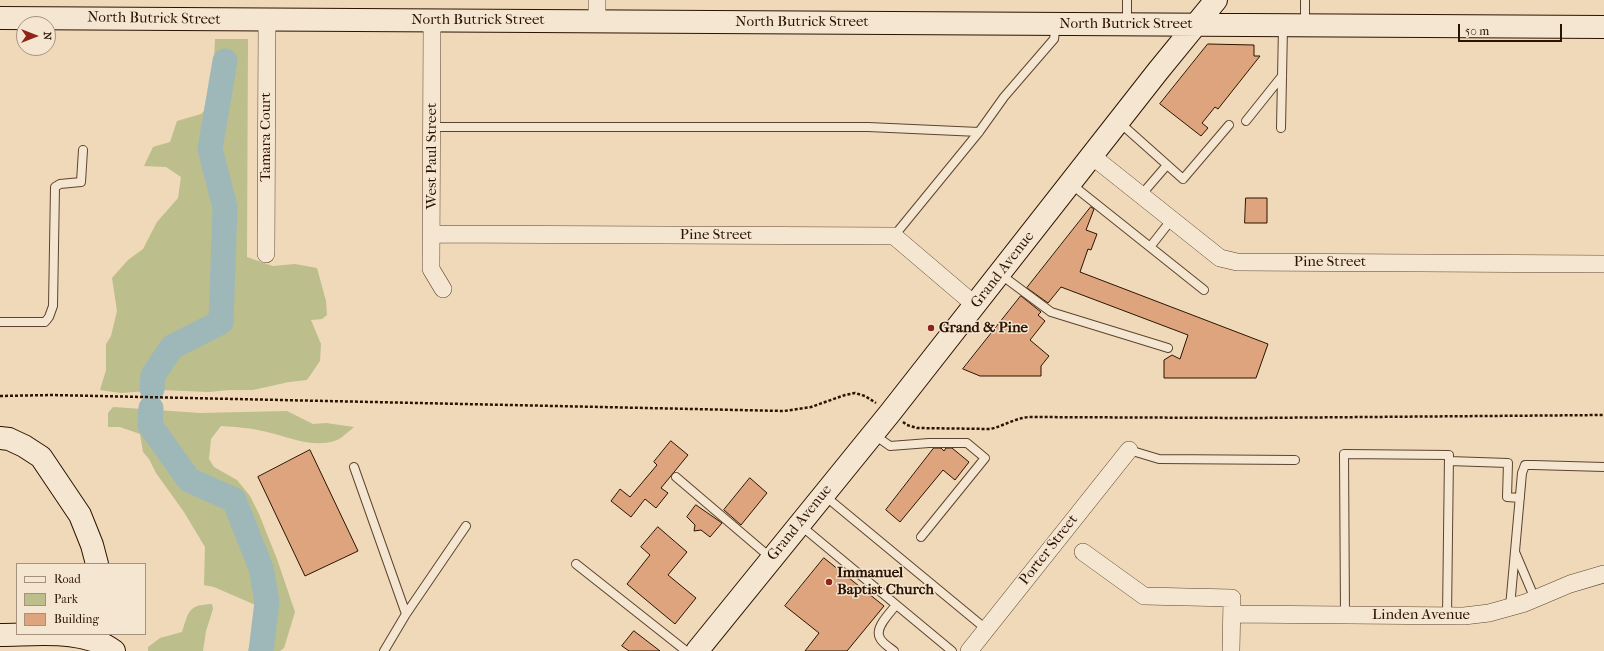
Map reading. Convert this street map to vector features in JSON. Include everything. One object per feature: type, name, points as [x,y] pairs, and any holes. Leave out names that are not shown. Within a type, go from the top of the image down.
[{"type":"street","name":"Grand Avenue","points":[[697,651],[873,434],[1216,0]]},
{"type":"street","name":"North Butrick Street","points":[[0,18],[432,20],[597,10],[1056,23],[1604,27]]},
{"type":"street","name":"Tamara Court","points":[[266,254],[267,20]]},
{"type":"street","name":"West Paul Street","points":[[432,20],[431,269],[443,289]]},
{"type":"street","name":"Pine Street","points":[[1092,156],[1142,194],[1220,258],[1237,262],[1604,264]]},
{"type":"street","name":"Pine Street","points":[[432,234],[894,236]]},
{"type":"street","points":[[894,236],[975,305]]},
{"type":"street","points":[[0,438],[9,439],[24,446],[41,457],[80,515],[92,545],[97,563]]},
{"type":"street","name":"Porter Street","points":[[969,651],[1129,450]]},
{"type":"street","name":"Linden Avenue","points":[[1083,552],[1144,596],[1232,606],[1345,615],[1464,616],[1489,613],[1510,607],[1570,584],[1604,574]]},
{"type":"street","points":[[1232,606],[1232,651]]},
{"type":"street","points":[[0,635],[77,635],[104,642]]},
{"type":"lane","points":[[1127,0],[1127,24]]},
{"type":"lane","points":[[1304,0],[1305,25]]},
{"type":"lane","points":[[894,236],[979,132],[1004,97],[1054,39],[1056,23]]},
{"type":"lane","points":[[1281,128],[1283,24]]},
{"type":"lane","points":[[1246,121],[1282,76]]},
{"type":"lane","points":[[1119,122],[1183,179],[1229,125]]},
{"type":"lane","points":[[432,127],[868,127],[979,132]]},
{"type":"lane","points":[[0,322],[45,322],[49,317],[53,306],[54,187],[60,184],[81,182],[83,150]]},
{"type":"lane","points":[[1142,194],[1168,165]]},
{"type":"lane","points":[[1071,184],[1204,290]]},
{"type":"lane","points":[[1150,247],[1172,219]]},
{"type":"lane","points":[[999,274],[1051,312],[1168,348]]},
{"type":"lane","points":[[873,434],[890,446],[929,442],[967,443],[985,458],[921,537]]},
{"type":"lane","points":[[1129,450],[1159,459],[1295,460]]},
{"type":"lane","points":[[1345,615],[1344,454],[1450,455],[1447,616]]},
{"type":"lane","points":[[1450,461],[1508,463],[1507,497],[1520,498]]},
{"type":"lane","points":[[1510,607],[1522,473],[1525,465],[1604,467]]},
{"type":"lane","points":[[354,467],[406,614]]},
{"type":"lane","points":[[676,477],[772,558]]},
{"type":"lane","points":[[824,495],[986,629]]},
{"type":"lane","points":[[799,525],[952,651]]},
{"type":"lane","points":[[384,651],[406,614],[466,526]]},
{"type":"lane","points":[[1515,551],[1535,598]]},
{"type":"lane","points":[[576,564],[686,651]]},
{"type":"lane","points":[[894,651],[879,638],[878,632],[896,605]]},
{"type":"path","points":[[0,396],[68,396],[784,411],[811,407],[845,395],[855,394],[865,396],[871,400]]},
{"type":"path","points":[[907,425],[916,428],[940,430],[990,429],[998,428],[1012,420],[1029,417],[1250,418],[1604,415]]},
{"type":"green space","points":[[215,39],[248,39],[247,257],[273,266],[295,264],[317,268],[326,301],[327,315],[322,319],[311,320],[321,344],[320,361],[307,380],[289,382],[253,390],[209,392],[161,390],[121,393],[100,390],[106,370],[106,344],[111,336],[117,311],[112,278],[128,260],[143,249],[157,222],[178,198],[181,177],[166,167],[144,166],[153,147],[170,142],[177,121],[201,114],[212,103]]},
{"type":"green space","points":[[113,407],[200,413],[287,411],[313,424],[326,423],[354,427],[337,440],[319,443],[311,443],[256,430],[221,426],[211,439],[209,459],[214,467],[237,480],[250,496],[277,559],[295,612],[284,648],[280,651],[248,651],[260,607],[214,587],[204,585],[205,547],[184,512],[143,452],[140,434],[120,427],[108,427],[108,413]]},
{"type":"green space","points":[[212,604],[213,609],[206,631],[203,651],[148,651],[148,647],[160,638],[182,632],[188,614],[191,610],[198,606]]},
{"type":"building","points":[[1208,44],[1254,45],[1254,56],[1260,56],[1218,109],[1215,107],[1202,123],[1208,128],[1201,136],[1160,104]]},
{"type":"building","points":[[1246,198],[1267,198],[1267,223],[1245,223]]},
{"type":"building","points":[[1091,207],[1094,209],[1086,230],[1097,234],[1091,250],[1088,249],[1080,272],[1268,344],[1256,378],[1164,378],[1164,360],[1172,355],[1180,359],[1188,335],[1061,287],[1048,303],[1027,288]]},
{"type":"building","points":[[1021,296],[1041,312],[1038,315],[1045,321],[1030,340],[1049,356],[1041,366],[1041,376],[980,376],[963,369]]},
{"type":"building","points":[[671,441],[688,455],[661,488],[668,493],[656,508],[645,499],[631,517],[611,501],[620,489],[630,497],[657,465],[654,462]]},
{"type":"building","points":[[934,448],[941,448],[944,451],[946,448],[952,448],[969,462],[955,480],[943,470],[900,522],[886,510]]},
{"type":"building","points":[[310,450],[358,551],[305,576],[258,477]]},
{"type":"building","points":[[750,478],[767,493],[741,525],[724,510]]},
{"type":"building","points":[[696,505],[722,523],[710,537],[701,530],[694,531],[695,525],[687,517]]},
{"type":"building","points":[[658,527],[687,552],[668,575],[696,598],[675,624],[627,584],[650,555],[641,547]]},
{"type":"building","name":"Immanuel Baptist Church","points":[[824,558],[884,606],[847,651],[805,651],[819,633],[785,606]]},
{"type":"building","points":[[634,631],[660,651],[629,651],[622,646]]},
{"type":"waterway","points":[[152,389],[153,375],[172,347],[221,322],[225,207],[210,149],[225,61]]},
{"type":"waterway","points":[[151,408],[150,425],[189,480],[234,500],[261,568],[267,602],[261,651]]},
{"type":"place","name":"Grand & Pine","points":[[931,328]]},
{"type":"place","name":"Immanuel Baptist Church","points":[[829,582]]}]
